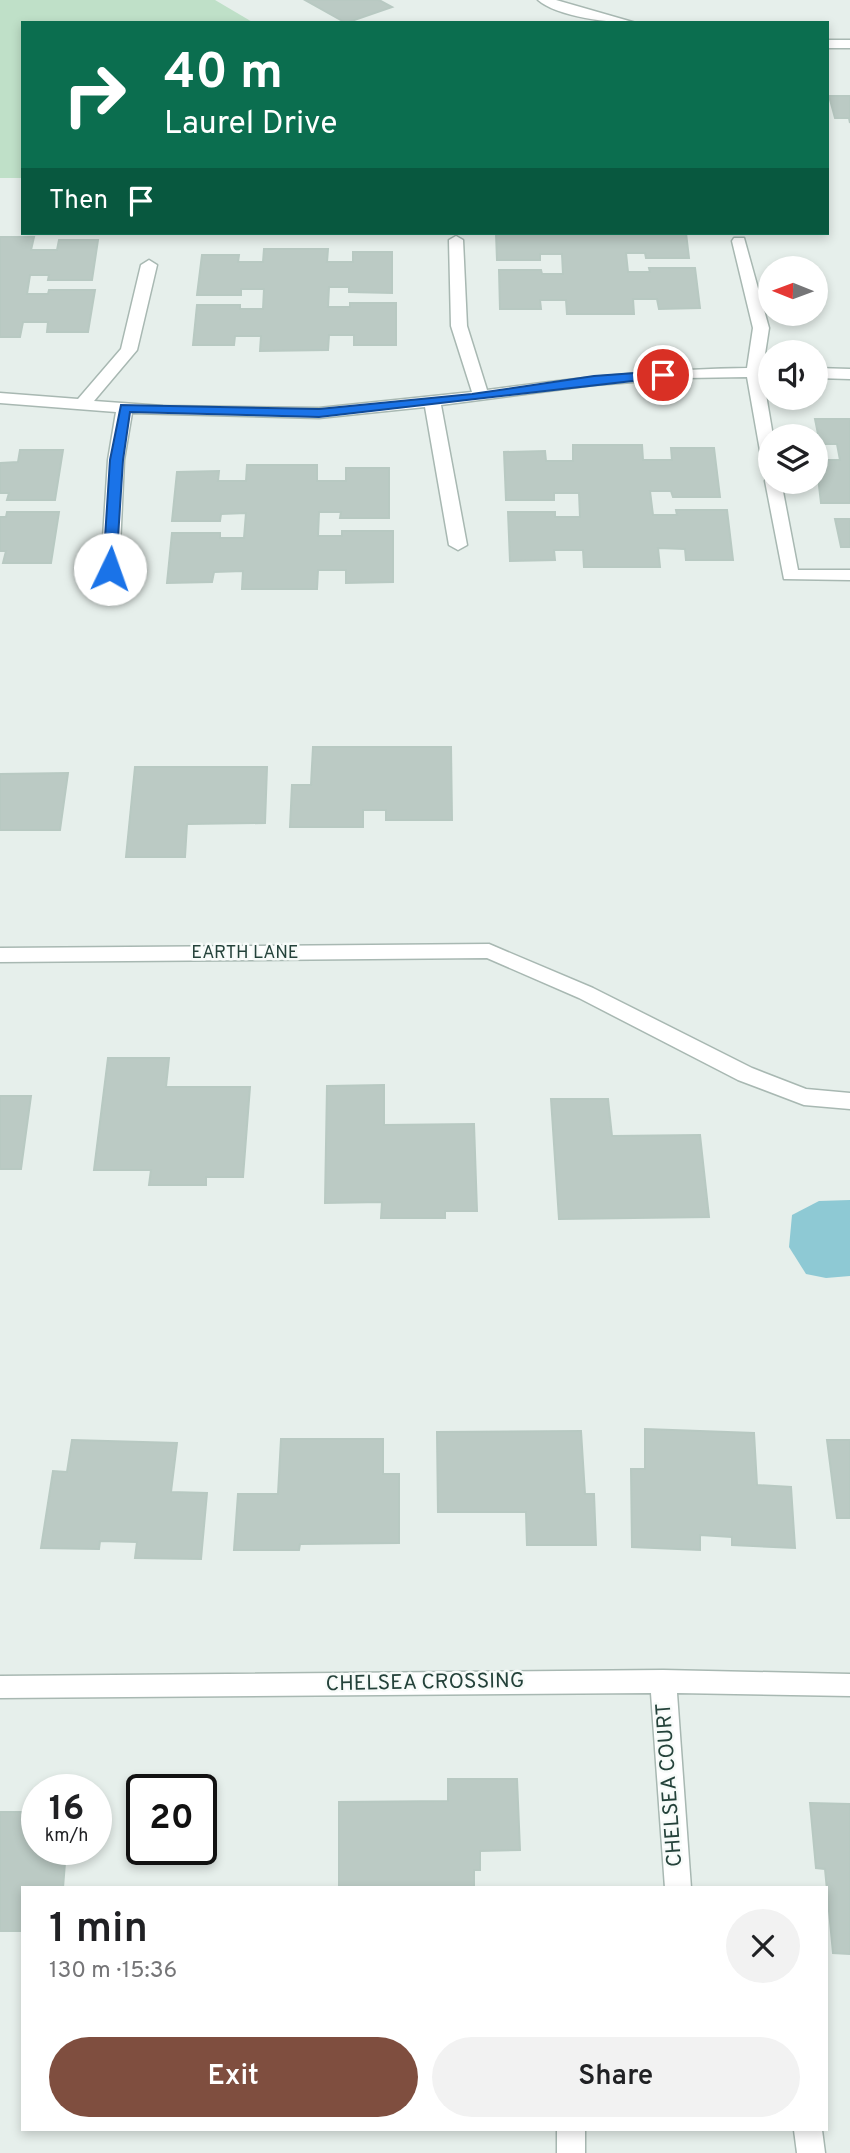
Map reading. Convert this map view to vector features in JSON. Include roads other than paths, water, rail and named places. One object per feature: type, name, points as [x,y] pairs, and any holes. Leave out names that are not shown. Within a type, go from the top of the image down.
[{"type":"street","points":[[545,0],[622,21]]},
{"type":"street","points":[[829,44],[850,44]]},
{"type":"street","points":[[456,240],[459,326],[481,396]]},
{"type":"street","points":[[738,241],[761,327],[761,340]]},
{"type":"street","points":[[83,404],[129,350],[149,265]]},
{"type":"street","points":[[0,398],[125,408],[319,413],[432,402],[594,380],[686,373],[758,372]]},
{"type":"street","points":[[828,373],[850,374]]},
{"type":"street","points":[[432,402],[458,545]]},
{"type":"street","points":[[110,569],[116,460],[125,408]]},
{"type":"street","points":[[775,494],[790,575],[850,575]]},
{"type":"street","name":"EARTH LANE","points":[[0,955],[489,951],[586,993],[745,1074],[804,1097],[850,1101]]},
{"type":"street","name":"CHELSEA CROSSING","points":[[0,1687],[663,1681],[850,1685]]},
{"type":"street","name":"CHELSEA COURT","points":[[663,1681],[678,1886]]},
{"type":"street","points":[[570,2131],[571,2153]]},
{"type":"street","points":[[808,2131],[811,2153]]},
{"type":"water","points":[[850,1200],[850,1276],[826,1278],[806,1274],[789,1247],[792,1215],[819,1201]]}]
